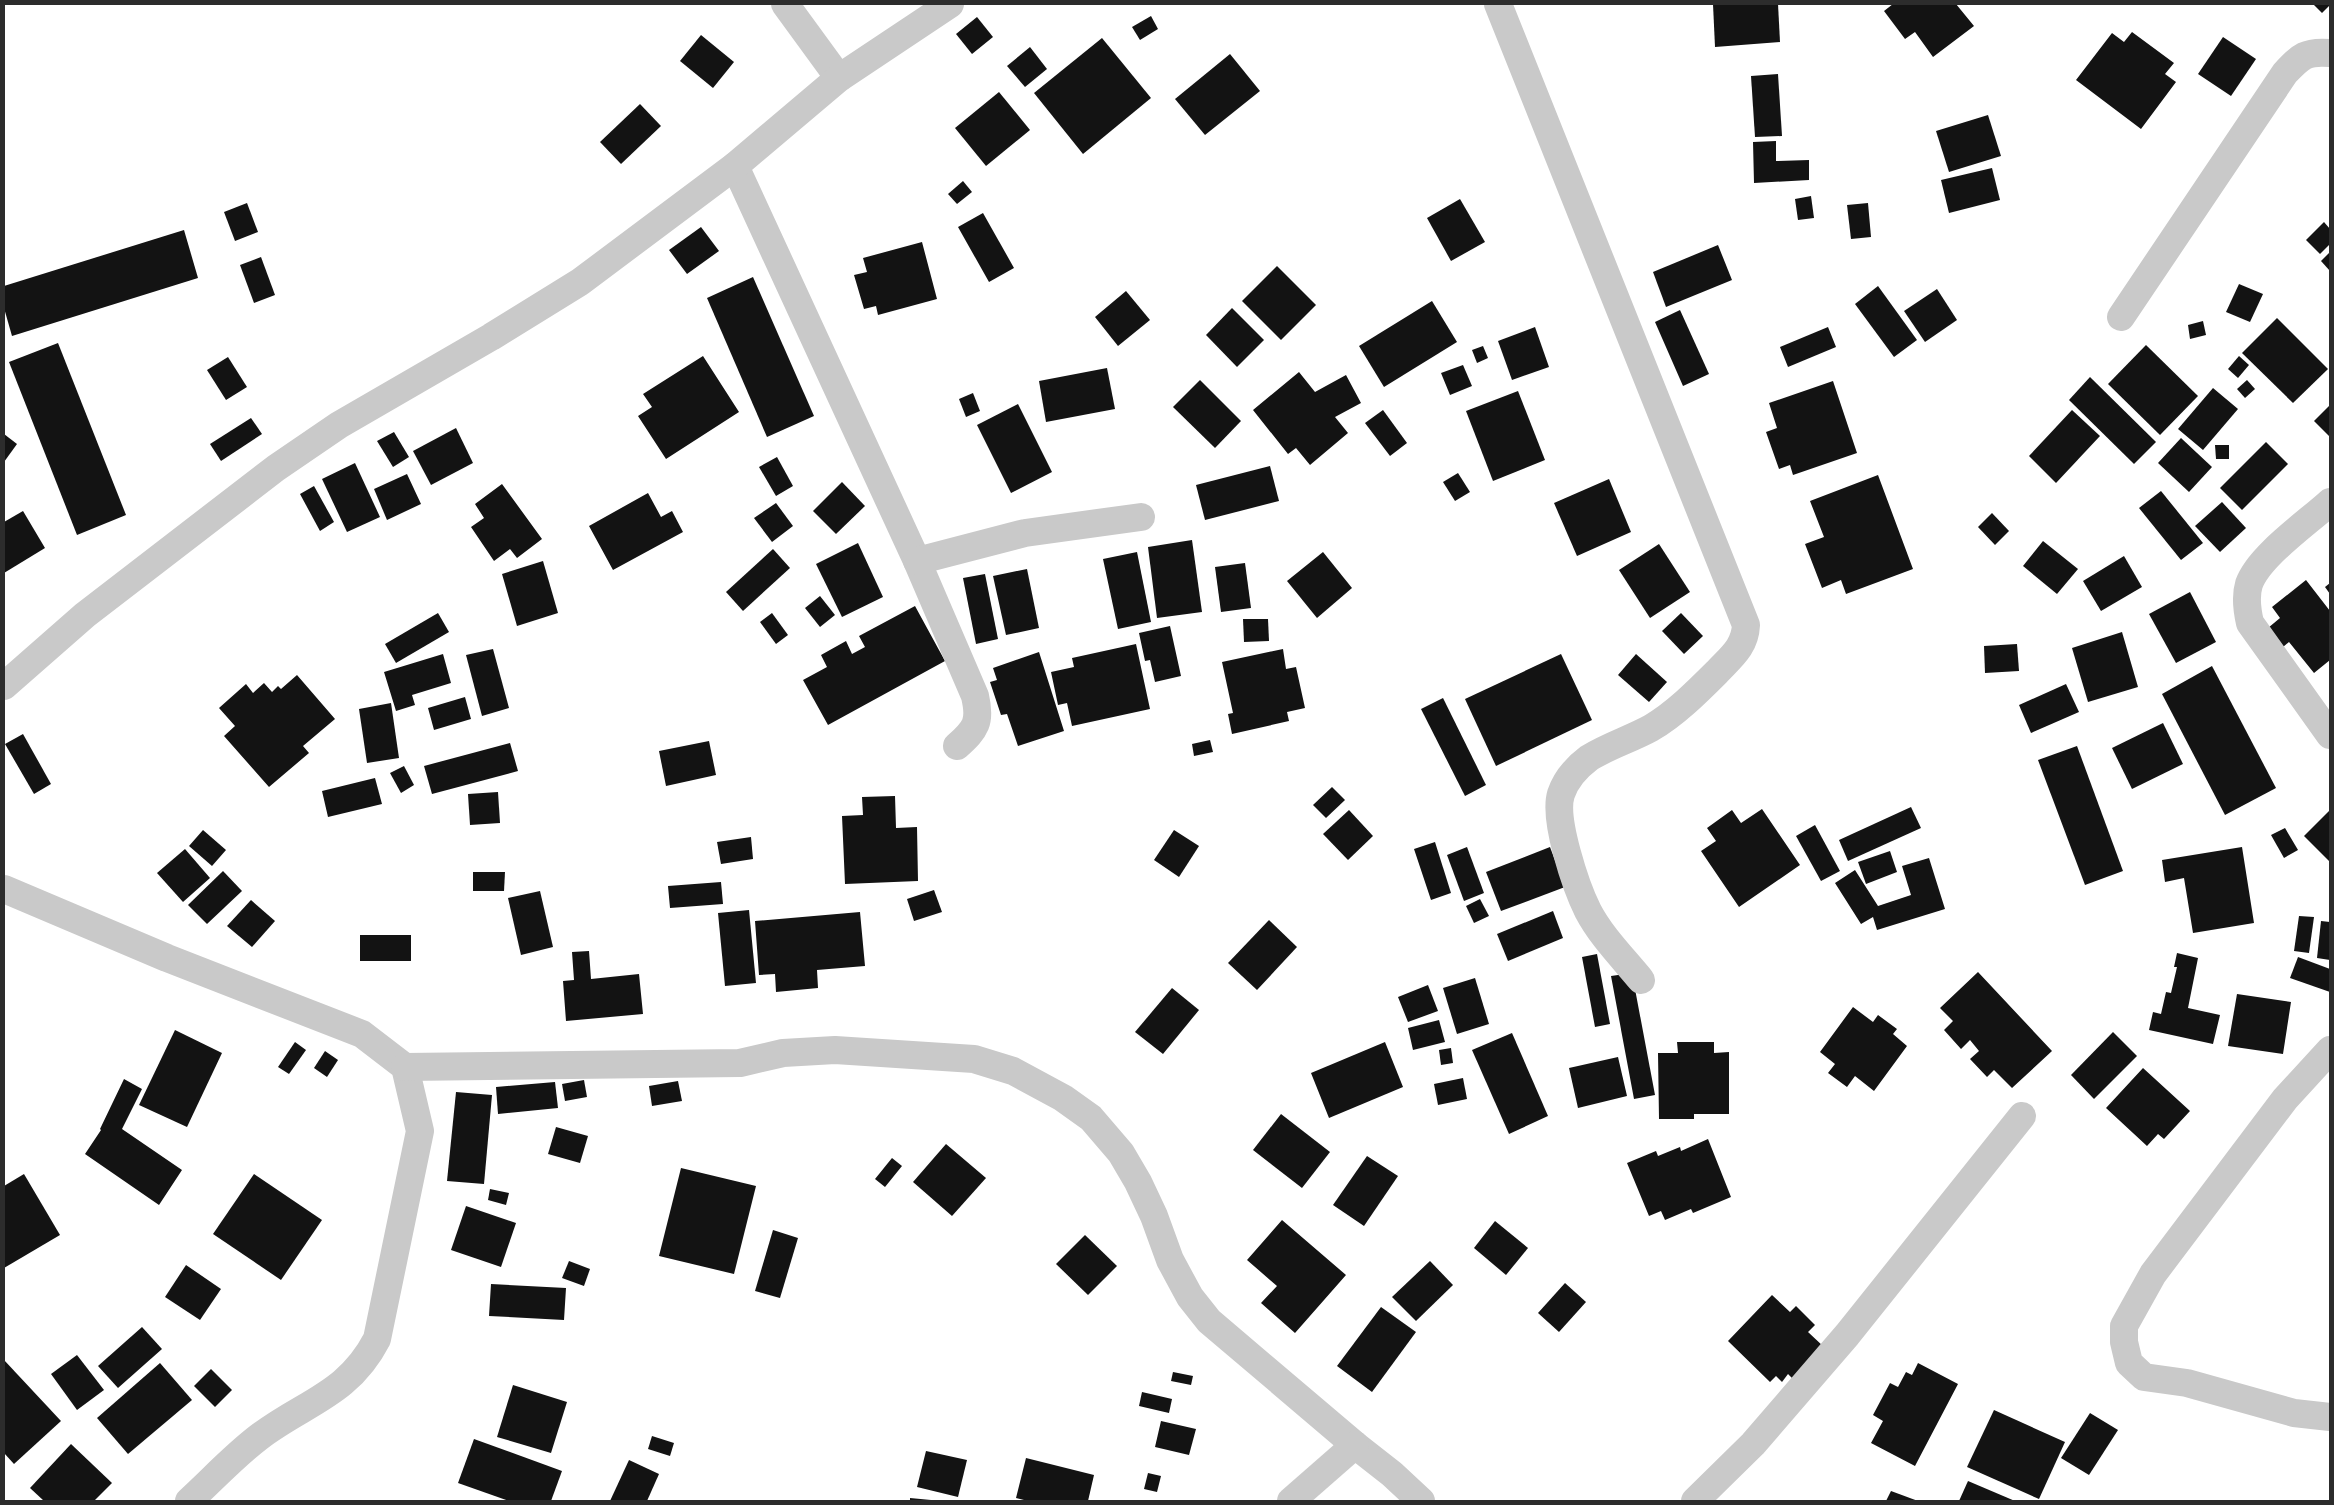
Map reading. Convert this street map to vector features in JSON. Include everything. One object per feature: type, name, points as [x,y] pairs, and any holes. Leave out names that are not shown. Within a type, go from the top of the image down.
[{"type":"street","points":[[785,4],[839,78]]},
{"type":"street","points":[[4,686],[86,615],[276,468],[338,425],[491,337],[580,282],[735,166],[839,78],[950,4]]},
{"type":"street","points":[[1498,4],[1746,625],[1743,645],[1702,688],[1651,728],[1590,758],[1568,778],[1561,795],[1559,811],[1565,842],[1581,894],[1589,912],[1602,931],[1642,980]]},
{"type":"street","points":[[2121,317],[2285,73],[2301,56],[2316,52],[2330,53]]},
{"type":"street","points":[[735,166],[917,561],[975,696],[978,716],[975,726],[971,733],[957,746]]},
{"type":"street","points":[[2330,502],[2271,554],[2256,570],[2249,586],[2246,604],[2250,623],[2330,735]]},
{"type":"street","points":[[917,561],[1025,533],[1141,517]]},
{"type":"street","points":[[4,889],[167,958],[362,1034],[405,1067],[740,1063],[783,1053],[835,1050],[974,1058],[1013,1071],[1063,1098],[1091,1118],[1121,1153],[1138,1182],[1154,1216],[1170,1260],[1190,1297],[1209,1321],[1392,1474],[1421,1501]]},
{"type":"street","points":[[2330,1050],[2285,1099],[2153,1274],[2124,1326],[2124,1342],[2129,1363],[2144,1377],[2188,1383],[2294,1413],[2330,1416]]},
{"type":"street","points":[[189,1501],[258,1437],[322,1398],[350,1378],[360,1366],[376,1339],[420,1131],[405,1067]]},
{"type":"street","points":[[1694,1501],[1753,1444],[1847,1335],[2022,1116]]},
{"type":"street","points":[[1291,1501],[1355,1445]]},
{"type":"building","points":[[1713,4],[1778,4],[1780,42],[1715,47]]},
{"type":"building","points":[[1893,4],[1956,4],[1974,26],[1933,57],[1915,32],[1905,39],[1884,11]]},
{"type":"building","points":[[2313,4],[2330,4],[2330,5],[2322,13]]},
{"type":"building","points":[[1151,16],[1158,29],[1140,40],[1132,27]]},
{"type":"building","points":[[977,17],[993,37],[972,54],[956,34]]},
{"type":"building","points":[[2132,32],[2174,63],[2165,74],[2176,82],[2141,129],[2076,80],[2112,33],[2124,42]]},
{"type":"building","points":[[701,35],[734,62],[713,88],[680,61]]},
{"type":"building","points":[[2223,37],[2256,59],[2231,96],[2198,74]]},
{"type":"building","points":[[1102,38],[1151,98],[1083,154],[1034,93]]},
{"type":"building","points":[[1030,47],[1047,69],[1025,87],[1007,66]]},
{"type":"building","points":[[1230,54],[1260,91],[1205,135],[1175,99]]},
{"type":"building","points":[[1778,74],[1782,136],[1755,137],[1751,76]]},
{"type":"building","points":[[999,92],[1030,130],[986,166],[955,128]]},
{"type":"building","points":[[640,104],[661,126],[621,164],[600,142]]},
{"type":"building","points":[[1988,115],[2001,156],[1949,172],[1936,131]]},
{"type":"building","points":[[1776,141],[1776,161],[1809,160],[1809,180],[1754,183],[1753,142]]},
{"type":"building","points":[[1992,168],[2000,200],[1949,213],[1941,180]]},
{"type":"building","points":[[963,181],[972,192],[957,204],[948,194]]},
{"type":"building","points":[[1811,196],[1814,218],[1798,220],[1795,199]]},
{"type":"building","points":[[1460,199],[1485,242],[1451,261],[1427,218]]},
{"type":"building","points":[[247,203],[258,232],[235,241],[224,212]]},
{"type":"building","points":[[1868,203],[1871,237],[1851,239],[1847,205]]},
{"type":"building","points":[[983,213],[1014,268],[989,282],[958,227]]},
{"type":"building","points":[[2324,222],[2330,229],[2330,244],[2320,254],[2306,240]]},
{"type":"building","points":[[701,227],[719,251],[687,274],[669,250]]},
{"type":"building","points":[[184,230],[198,278],[12,336],[4,308],[4,286]]},
{"type":"building","points":[[922,242],[937,299],[878,315],[876,306],[864,309],[854,275],[867,272],[863,258]]},
{"type":"building","points":[[1718,245],[1732,280],[1666,307],[1653,272]]},
{"type":"building","points":[[2330,252],[2330,271],[2321,261]]},
{"type":"building","points":[[261,257],[275,295],[254,303],[240,265]]},
{"type":"building","points":[[1277,266],[1316,305],[1281,340],[1242,301]]},
{"type":"building","points":[[753,277],[814,416],[767,437],[707,298]]},
{"type":"building","points":[[2239,284],[2263,294],[2250,322],[2226,312]]},
{"type":"building","points":[[1878,286],[1917,340],[1894,357],[1855,304]]},
{"type":"building","points":[[1937,289],[1957,320],[1925,342],[1904,311]]},
{"type":"building","points":[[1126,291],[1150,320],[1118,346],[1095,317]]},
{"type":"building","points":[[1432,301],[1457,342],[1384,387],[1359,346]]},
{"type":"building","points":[[1232,308],[1264,340],[1237,367],[1206,335]]},
{"type":"building","points":[[1680,310],[1709,374],[1683,386],[1655,322]]},
{"type":"building","points":[[2277,318],[2328,369],[2293,403],[2242,353]]},
{"type":"building","points":[[2203,321],[2206,335],[2190,339],[2188,325]]},
{"type":"building","points":[[1535,327],[1549,367],[1512,380],[1498,341]]},
{"type":"building","points":[[1828,327],[1836,347],[1788,367],[1780,347]]},
{"type":"building","points":[[58,343],[126,515],[77,535],[9,362]]},
{"type":"building","points":[[2146,345],[2198,396],[2160,435],[2108,384]]},
{"type":"building","points":[[1483,346],[1488,358],[1477,363],[1472,350]]},
{"type":"building","points":[[703,356],[739,412],[666,459],[638,416],[652,407],[643,394]]},
{"type":"building","points":[[2239,356],[2249,365],[2238,378],[2228,369]]},
{"type":"building","points":[[228,357],[247,387],[226,400],[207,370]]},
{"type":"building","points":[[1463,365],[1472,386],[1450,395],[1441,373]]},
{"type":"building","points":[[1107,368],[1115,409],[1046,422],[1039,381]]},
{"type":"building","points":[[1299,372],[1315,392],[1346,375],[1361,403],[1335,417],[1348,433],[1310,465],[1296,448],[1288,454],[1253,410]]},
{"type":"building","points":[[2090,377],[2156,442],[2134,464],[2069,400]]},
{"type":"building","points":[[1200,380],[1241,421],[1215,448],[1173,407]]},
{"type":"building","points":[[2247,380],[2255,389],[2245,398],[2237,389]]},
{"type":"building","points":[[1833,381],[1857,453],[1793,475],[1790,465],[1779,469],[1766,432],[1777,428],[1769,403]]},
{"type":"building","points":[[2213,388],[2238,409],[2203,450],[2178,429]]},
{"type":"building","points":[[1518,391],[1545,460],[1493,481],[1466,411]]},
{"type":"building","points":[[973,393],[980,411],[966,417],[959,399]]},
{"type":"building","points":[[1018,404],[1052,472],[1011,493],[977,425]]},
{"type":"building","points":[[2330,405],[2330,437],[2314,421]]},
{"type":"building","points":[[1383,410],[1407,443],[1390,456],[1365,423]]},
{"type":"building","points":[[2072,410],[2100,436],[2056,483],[2029,456]]},
{"type":"building","points":[[251,418],[262,434],[221,461],[210,444]]},
{"type":"building","points":[[456,428],[473,463],[431,485],[413,451]]},
{"type":"building","points":[[394,432],[409,457],[393,467],[377,441]]},
{"type":"building","points":[[4,434],[17,444],[4,462]]},
{"type":"building","points":[[2181,438],[2212,467],[2189,492],[2158,463]]},
{"type":"building","points":[[2266,442],[2288,464],[2242,510],[2220,488]]},
{"type":"building","points":[[2215,445],[2229,445],[2229,459],[2216,459]]},
{"type":"building","points":[[777,457],[793,486],[776,496],[759,467]]},
{"type":"building","points":[[355,463],[380,517],[347,532],[322,479]]},
{"type":"building","points":[[1270,466],[1279,501],[1205,520],[1196,485]]},
{"type":"building","points":[[1458,473],[1470,492],[1455,501],[1443,482]]},
{"type":"building","points":[[407,474],[421,504],[387,520],[374,489]]},
{"type":"building","points":[[1878,475],[1913,569],[1846,594],[1841,580],[1822,588],[1805,544],[1824,537],[1810,501]]},
{"type":"building","points":[[1609,479],[1631,532],[1577,556],[1554,503]]},
{"type":"building","points":[[842,482],[865,506],[836,534],[813,511]]},
{"type":"building","points":[[502,484],[542,539],[517,558],[510,549],[494,561],[471,527],[484,518],[475,504]]},
{"type":"building","points":[[314,486],[334,522],[320,531],[300,494]]},
{"type":"building","points":[[2161,491],[2203,543],[2181,560],[2139,508]]},
{"type":"building","points":[[648,493],[661,517],[672,511],[683,532],[613,570],[589,526]]},
{"type":"building","points":[[2222,502],[2246,528],[2220,552],[2195,526]]},
{"type":"building","points":[[776,503],[793,526],[772,542],[754,518]]},
{"type":"building","points":[[23,511],[45,548],[4,573],[4,522]]},
{"type":"building","points":[[1992,513],[2009,531],[1995,545],[1978,527]]},
{"type":"building","points":[[1192,540],[1202,612],[1157,618],[1148,547]]},
{"type":"building","points":[[2043,541],[2078,569],[2057,594],[2023,566]]},
{"type":"building","points":[[858,543],[883,597],[842,617],[816,564]]},
{"type":"building","points":[[1659,544],[1690,592],[1650,618],[1619,570]]},
{"type":"building","points":[[773,549],[790,568],[743,611],[726,592]]},
{"type":"building","points":[[1137,552],[1151,622],[1118,629],[1103,559]]},
{"type":"building","points":[[1323,552],[1352,588],[1317,618],[1287,581]]},
{"type":"building","points":[[2124,556],[2142,587],[2101,611],[2083,581]]},
{"type":"building","points":[[543,561],[558,613],[517,626],[502,574]]},
{"type":"building","points":[[1245,563],[1251,608],[1221,612],[1215,567]]},
{"type":"building","points":[[1027,569],[1039,628],[1006,635],[993,576]]},
{"type":"building","points":[[985,574],[998,639],[976,644],[963,578]]},
{"type":"building","points":[[2306,580],[2330,611],[2330,660],[2314,673],[2289,642],[2283,647],[2268,628],[2280,618],[2272,607]]},
{"type":"building","points":[[2330,583],[2330,594],[2325,587]]},
{"type":"building","points":[[2190,592],[2216,642],[2176,663],[2149,614]]},
{"type":"building","points":[[820,596],[835,615],[820,627],[805,608]]},
{"type":"building","points":[[915,606],[945,661],[828,725],[803,680],[827,667],[821,655],[846,641],[852,654],[865,647],[859,636]]},
{"type":"building","points":[[438,613],[449,632],[396,663],[385,644]]},
{"type":"building","points":[[772,613],[788,635],[776,644],[760,622]]},
{"type":"building","points":[[1681,613],[1703,636],[1684,654],[1662,631]]},
{"type":"building","points":[[1243,619],[1268,619],[1269,641],[1244,642]]},
{"type":"building","points":[[1170,626],[1181,676],[1155,682],[1150,660],[1145,661],[1139,633]]},
{"type":"building","points":[[2122,632],[2138,687],[2088,702],[2072,648]]},
{"type":"building","points":[[1136,644],[1150,709],[1072,726],[1067,703],[1058,705],[1051,672],[1074,667],[1072,658]]},
{"type":"building","points":[[2017,644],[2019,671],[1985,673],[1984,646]]},
{"type":"building","points":[[493,649],[509,708],[482,716],[466,655]]},
{"type":"building","points":[[1283,649],[1286,669],[1296,667],[1305,708],[1287,712],[1289,721],[1232,734],[1228,714],[1233,713],[1222,662]]},
{"type":"building","points":[[1039,652],[1064,731],[1018,746],[1007,714],[1001,715],[990,682],[997,680],[993,668]]},
{"type":"building","points":[[443,654],[451,683],[412,695],[415,705],[396,711],[384,672]]},
{"type":"building","points":[[1561,654],[1592,720],[1496,766],[1465,699]]},
{"type":"building","points":[[1636,654],[1667,682],[1649,702],[1618,675]]},
{"type":"building","points":[[2212,666],[2276,788],[2225,815],[2162,694]]},
{"type":"building","points":[[297,675],[335,719],[303,746],[309,753],[269,787],[224,736],[235,726],[219,708],[246,684],[253,693],[264,683],[272,692],[278,686],[281,689]]},
{"type":"building","points":[[2066,684],[2079,712],[2031,733],[2019,705]]},
{"type":"building","points":[[465,697],[471,719],[434,730],[428,708]]},
{"type":"building","points":[[1443,698],[1486,785],[1465,796],[1421,709]]},
{"type":"building","points":[[391,703],[399,758],[367,763],[359,709]]},
{"type":"building","points":[[2163,723],[2183,764],[2132,789],[2112,748]]},
{"type":"building","points":[[23,734],[51,784],[34,794],[5,744]]},
{"type":"building","points":[[1210,740],[1213,752],[1194,756],[1192,744]]},
{"type":"building","points":[[709,741],[716,775],[666,786],[659,751]]},
{"type":"building","points":[[510,743],[518,771],[432,794],[424,766]]},
{"type":"building","points":[[2077,746],[2123,871],[2085,885],[2038,760]]},
{"type":"building","points":[[404,766],[414,785],[401,793],[390,773]]},
{"type":"building","points":[[375,778],[382,804],[328,817],[322,791]]},
{"type":"building","points":[[1332,787],[1345,800],[1326,818],[1313,805]]},
{"type":"building","points":[[498,792],[500,823],[470,825],[468,794]]},
{"type":"building","points":[[895,796],[896,828],[917,827],[918,881],[845,884],[842,816],[863,815],[862,797]]},
{"type":"building","points":[[1911,807],[1921,828],[1848,861],[1839,840]]},
{"type":"building","points":[[1762,809],[1800,865],[1739,907],[1701,851],[1716,841],[1707,828],[1732,810],[1741,823]]},
{"type":"building","points":[[1349,810],[1373,836],[1348,860],[1323,834]]},
{"type":"building","points":[[2330,810],[2330,862],[2304,836]]},
{"type":"building","points":[[1815,825],[1840,871],[1821,881],[1796,836]]},
{"type":"building","points":[[2285,828],[2298,850],[2284,858],[2271,835]]},
{"type":"building","points":[[203,830],[226,850],[212,866],[189,846]]},
{"type":"building","points":[[1174,830],[1199,846],[1179,877],[1154,860]]},
{"type":"building","points":[[751,837],[753,859],[721,864],[717,842]]},
{"type":"building","points":[[1435,842],[1451,893],[1431,900],[1414,849]]},
{"type":"building","points":[[1467,847],[1484,893],[1464,901],[1447,855]]},
{"type":"building","points":[[1550,847],[1565,887],[1501,911],[1486,872]]},
{"type":"building","points":[[2242,847],[2254,923],[2193,933],[2184,878],[2165,882],[2162,860]]},
{"type":"building","points":[[185,849],[210,878],[183,902],[157,873]]},
{"type":"building","points":[[1890,851],[1897,872],[1866,884],[1858,862]]},
{"type":"building","points":[[1929,858],[1945,909],[1877,930],[1873,917],[1861,924],[1835,883],[1855,870],[1878,906],[1911,895],[1902,866]]},
{"type":"building","points":[[223,871],[242,891],[207,924],[188,905]]},
{"type":"building","points":[[473,872],[505,872],[504,891],[473,891]]},
{"type":"building","points":[[721,882],[723,904],[670,908],[668,886]]},
{"type":"building","points":[[934,890],[942,912],[914,921],[907,899]]},
{"type":"building","points":[[540,891],[553,947],[521,955],[508,898]]},
{"type":"building","points":[[1480,899],[1489,916],[1474,923],[1466,906]]},
{"type":"building","points":[[251,900],[275,921],[252,947],[227,926]]},
{"type":"building","points":[[749,910],[756,983],[725,986],[718,913]]},
{"type":"building","points":[[1553,911],[1563,938],[1508,961],[1497,934]]},
{"type":"building","points":[[860,912],[865,966],[817,970],[818,988],[776,992],[775,974],[759,975],[755,921]]},
{"type":"building","points":[[2299,916],[2314,917],[2309,953],[2294,951]]},
{"type":"building","points":[[1269,920],[1297,947],[1257,990],[1228,963]]},
{"type":"building","points":[[2321,921],[2330,922],[2330,960],[2317,958]]},
{"type":"building","points":[[360,935],[411,935],[411,961],[360,961]]},
{"type":"building","points":[[589,951],[591,979],[639,974],[643,1014],[566,1021],[563,981],[574,980],[572,952]]},
{"type":"building","points":[[2177,953],[2198,958],[2188,1008],[2220,1015],[2213,1044],[2149,1030],[2153,1012],[2161,1014],[2166,992],[2171,993],[2177,967],[2174,967]]},
{"type":"building","points":[[1597,954],[1610,1024],[1595,1027],[1582,957]]},
{"type":"building","points":[[2298,957],[2330,969],[2330,992],[2290,978]]},
{"type":"building","points":[[1978,972],[2052,1051],[2012,1088],[1994,1070],[1987,1077],[1970,1059],[1979,1051],[1970,1040],[1961,1049],[1944,1030],[1953,1021],[1940,1008]]},
{"type":"building","points":[[1632,973],[1655,1095],[1634,1099],[1611,976]]},
{"type":"building","points":[[1475,978],[1489,1024],[1457,1034],[1443,988]]},
{"type":"building","points":[[1428,985],[1438,1011],[1408,1022],[1398,997]]},
{"type":"building","points":[[1172,988],[1199,1010],[1163,1054],[1135,1032]]},
{"type":"building","points":[[2237,994],[2291,1002],[2283,1054],[2228,1046]]},
{"type":"building","points":[[1853,1007],[1873,1022],[1878,1015],[1897,1029],[1893,1034],[1907,1046],[1874,1091],[1855,1076],[1847,1087],[1828,1073],[1835,1064],[1820,1052]]},
{"type":"building","points":[[1439,1020],[1445,1042],[1413,1050],[1408,1028]]},
{"type":"building","points":[[175,1030],[222,1053],[187,1127],[139,1105]]},
{"type":"building","points":[[2113,1032],[2137,1056],[2094,1099],[2071,1075]]},
{"type":"building","points":[[1512,1033],[1548,1116],[1509,1134],[1472,1050]]},
{"type":"building","points":[[295,1042],[306,1050],[289,1074],[278,1067]]},
{"type":"building","points":[[1385,1042],[1403,1087],[1329,1118],[1311,1073]]},
{"type":"building","points":[[1677,1042],[1714,1042],[1714,1053],[1729,1052],[1729,1114],[1694,1114],[1694,1119],[1659,1119],[1658,1053],[1678,1053]]},
{"type":"building","points":[[1451,1048],[1453,1063],[1441,1065],[1439,1050]]},
{"type":"building","points":[[325,1051],[338,1060],[327,1077],[314,1068]]},
{"type":"building","points":[[1618,1057],[1627,1096],[1578,1108],[1569,1068]]},
{"type":"building","points":[[2143,1068],[2190,1111],[2164,1139],[2158,1134],[2147,1146],[2106,1108]]},
{"type":"building","points":[[1463,1078],[1467,1099],[1438,1105],[1434,1084]]},
{"type":"building","points":[[124,1079],[142,1089],[122,1129],[182,1170],[159,1205],[85,1154],[101,1130]]},
{"type":"building","points":[[584,1080],[587,1097],[565,1101],[562,1084]]},
{"type":"building","points":[[678,1081],[682,1101],[652,1106],[649,1086]]},
{"type":"building","points":[[555,1082],[558,1108],[498,1114],[496,1087]]},
{"type":"building","points":[[456,1092],[492,1095],[484,1184],[447,1181]]},
{"type":"building","points":[[1281,1114],[1330,1152],[1302,1188],[1253,1150]]},
{"type":"building","points":[[556,1127],[588,1136],[580,1163],[548,1154]]},
{"type":"building","points":[[1708,1139],[1731,1197],[1693,1213],[1691,1209],[1665,1220],[1661,1211],[1649,1216],[1627,1163],[1656,1151],[1658,1156],[1680,1147],[1681,1151]]},
{"type":"building","points":[[946,1144],[986,1178],[952,1216],[913,1182]]},
{"type":"building","points":[[1367,1156],[1398,1176],[1364,1226],[1333,1205]]},
{"type":"building","points":[[892,1158],[902,1166],[885,1187],[875,1179]]},
{"type":"building","points":[[681,1168],[756,1186],[734,1274],[659,1256]]},
{"type":"building","points":[[24,1174],[60,1235],[4,1268],[4,1186]]},
{"type":"building","points":[[254,1174],[322,1220],[281,1280],[213,1234]]},
{"type":"building","points":[[490,1189],[509,1193],[506,1205],[488,1200]]},
{"type":"building","points":[[466,1206],[516,1223],[501,1267],[451,1250]]},
{"type":"building","points":[[1282,1220],[1346,1275],[1295,1333],[1261,1303],[1277,1286],[1247,1260]]},
{"type":"building","points":[[1495,1221],[1528,1248],[1506,1275],[1474,1248]]},
{"type":"building","points":[[773,1230],[798,1238],[780,1298],[755,1291]]},
{"type":"building","points":[[1085,1235],[1117,1266],[1088,1295],[1056,1264]]},
{"type":"building","points":[[569,1261],[590,1269],[584,1286],[562,1278]]},
{"type":"building","points":[[1430,1261],[1453,1285],[1416,1321],[1392,1297]]},
{"type":"building","points":[[186,1265],[221,1289],[200,1320],[165,1297]]},
{"type":"building","points":[[1565,1283],[1586,1302],[1559,1332],[1538,1313]]},
{"type":"building","points":[[491,1284],[566,1288],[564,1320],[489,1316]]},
{"type":"building","points":[[1772,1295],[1790,1312],[1796,1306],[1815,1325],[1808,1332],[1824,1347],[1793,1379],[1788,1374],[1782,1382],[1776,1376],[1770,1382],[1728,1341]]},
{"type":"building","points":[[1381,1307],[1416,1332],[1372,1392],[1337,1366]]},
{"type":"building","points":[[142,1327],[162,1349],[118,1388],[98,1366]]},
{"type":"building","points":[[77,1355],[104,1390],[77,1410],[51,1374]]},
{"type":"building","points":[[4,1360],[61,1421],[14,1464],[4,1453]]},
{"type":"building","points":[[160,1363],[192,1400],[128,1454],[97,1418]]},
{"type":"building","points":[[1918,1363],[1958,1384],[1915,1466],[1871,1443],[1883,1421],[1873,1415],[1890,1383],[1898,1387],[1906,1372],[1912,1375]]},
{"type":"building","points":[[211,1369],[232,1390],[215,1407],[194,1386]]},
{"type":"building","points":[[1173,1372],[1193,1376],[1191,1385],[1171,1381]]},
{"type":"building","points":[[513,1385],[567,1402],[551,1453],[497,1437]]},
{"type":"building","points":[[1142,1392],[1172,1399],[1169,1413],[1139,1406]]},
{"type":"building","points":[[1994,1410],[2065,1442],[2039,1499],[1967,1467]]},
{"type":"building","points":[[2090,1413],[2118,1430],[2089,1475],[2061,1458]]},
{"type":"building","points":[[1161,1421],[1196,1429],[1189,1455],[1155,1447]]},
{"type":"building","points":[[652,1436],[674,1443],[670,1456],[648,1449]]},
{"type":"building","points":[[474,1439],[562,1471],[551,1501],[509,1501],[458,1483]]},
{"type":"building","points":[[71,1444],[112,1483],[94,1501],[44,1501],[30,1488]]},
{"type":"building","points":[[926,1451],[967,1460],[958,1497],[917,1487]]},
{"type":"building","points":[[1026,1458],[1094,1475],[1088,1501],[1028,1501],[1016,1498]]},
{"type":"building","points":[[629,1460],[659,1474],[647,1501],[610,1501]]},
{"type":"building","points":[[1148,1473],[1161,1476],[1157,1492],[1144,1489]]},
{"type":"building","points":[[1968,1481],[2015,1501],[1959,1501]]},
{"type":"building","points":[[1891,1491],[1918,1501],[1886,1501]]},
{"type":"building","points":[[910,1498],[931,1500],[931,1501],[910,1501]]}]
